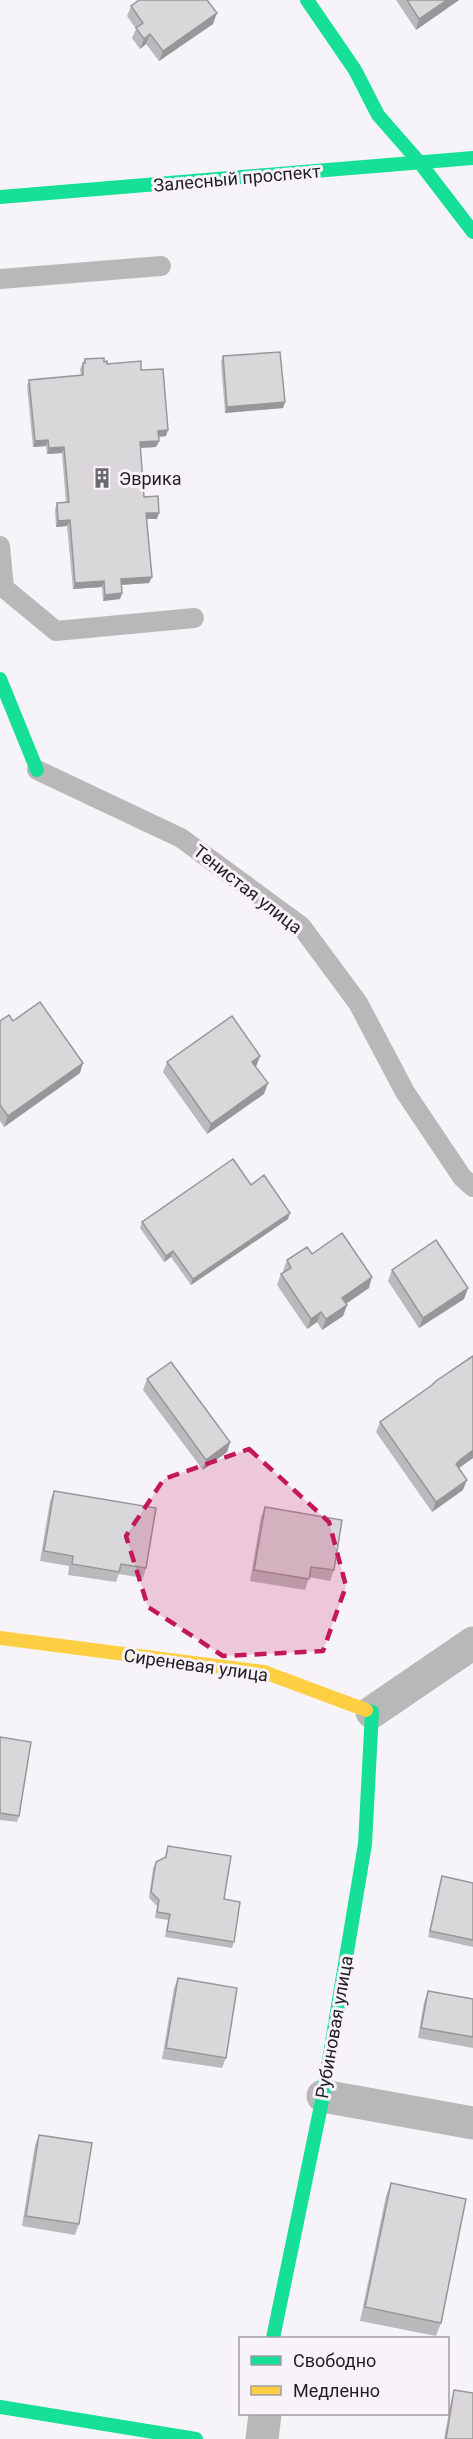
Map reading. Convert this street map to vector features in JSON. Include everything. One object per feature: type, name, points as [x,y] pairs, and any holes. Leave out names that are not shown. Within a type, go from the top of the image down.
[{"type":"street","points":[[307,0],[355,70],[378,115],[420,163],[473,232]]},
{"type":"street","name":"Залесный проспект","points":[[0,197],[473,158]]},
{"type":"street","name":"Тенистая улица","points":[[0,679],[37,770]]},
{"type":"street","name":"Сиреневая улица","points":[[0,1638],[264,1672],[372,1712]]},
{"type":"street","points":[[372,1712],[473,1643]]},
{"type":"street","name":"Рубиновая улица","points":[[273,2337],[323,2096],[365,1844],[372,1712]]},
{"type":"street","points":[[323,2096],[473,2123]]},
{"type":"street","points":[[0,2407],[196,2439]]},
{"type":"street","points":[[262,2439],[265,2415]]},
{"type":"lane","points":[[0,279],[161,266]]},
{"type":"lane","points":[[0,546],[4,588],[56,631],[194,618]]},
{"type":"lane","name":"Тенистая улица","points":[[37,770],[181,838],[301,926],[358,1003],[405,1092],[462,1177],[473,1187]]},
{"type":"highlighted area","points":[[249,1449],[329,1522],[346,1586],[323,1651],[223,1656],[148,1607],[126,1536],[164,1479]]},
{"type":"building","points":[[139,0],[207,0],[217,13],[163,51],[150,34],[144,39],[136,28],[143,23],[131,6]]},
{"type":"building","points":[[407,0],[447,0],[419,19]]},
{"type":"building","points":[[280,352],[285,402],[227,407],[223,356]]},
{"type":"building","name":"Эврика","points":[[104,358],[107,364],[141,361],[141,370],[163,369],[168,430],[158,431],[159,441],[140,442],[144,497],[158,496],[159,513],[146,513],[152,577],[121,579],[122,593],[105,595],[104,581],[75,583],[70,520],[58,521],[57,503],[69,502],[64,447],[49,448],[48,440],[35,441],[29,380],[83,375],[85,359]]},
{"type":"building","points":[[40,1002],[83,1063],[8,1116],[0,1105],[0,1021],[9,1015],[13,1021]]},
{"type":"building","points":[[232,1016],[260,1056],[252,1062],[268,1083],[211,1124],[167,1062]]},
{"type":"building","points":[[233,1159],[251,1185],[264,1175],[290,1213],[193,1279],[173,1251],[166,1256],[142,1222]]},
{"type":"building","points":[[342,1233],[372,1277],[342,1298],[347,1305],[326,1319],[321,1312],[311,1319],[281,1274],[291,1268],[287,1260],[307,1247],[312,1254]]},
{"type":"building","points":[[436,1240],[468,1288],[423,1318],[392,1270]]},
{"type":"building","points":[[473,1356],[473,1450],[456,1464],[467,1480],[436,1502],[380,1422]]},
{"type":"building","points":[[171,1362],[230,1442],[206,1460],[147,1379]]},
{"type":"building","points":[[54,1491],[156,1508],[146,1568],[121,1564],[119,1572],[72,1564],[73,1556],[44,1551]]},
{"type":"building","points":[[265,1507],[342,1520],[334,1570],[311,1567],[309,1579],[254,1570]]},
{"type":"building","points":[[0,1737],[31,1742],[19,1816],[0,1813]]},
{"type":"building","points":[[168,1846],[231,1856],[224,1899],[240,1902],[234,1942],[167,1931],[170,1914],[157,1912],[159,1900],[151,1892],[156,1862],[166,1857]]},
{"type":"building","points":[[442,1876],[473,1883],[473,1940],[430,1931]]},
{"type":"building","points":[[178,1978],[237,1988],[226,2058],[166,2048]]},
{"type":"building","points":[[428,1991],[473,1999],[473,2037],[421,2028]]},
{"type":"building","points":[[39,2135],[92,2143],[79,2224],[26,2216]]},
{"type":"building","points":[[391,2183],[466,2199],[441,2323],[365,2307]]},
{"type":"building","points":[[454,2390],[473,2393],[473,2439],[446,2439]]},
{"type":"traffic: fast","points":[[307,0],[355,70],[378,115],[420,163],[473,232]]},
{"type":"traffic: fast","points":[[0,197],[473,158]]},
{"type":"traffic: fast","points":[[0,679],[37,770]]},
{"type":"traffic: fast","points":[[273,2337],[323,2096],[365,1844],[372,1712],[366,1710]]},
{"type":"traffic: fast","points":[[0,2407],[196,2439]]},
{"type":"traffic: slow","points":[[0,1638],[264,1672],[366,1710]]},
{"type":"place","name":"Эврика","points":[[102,478]]}]
